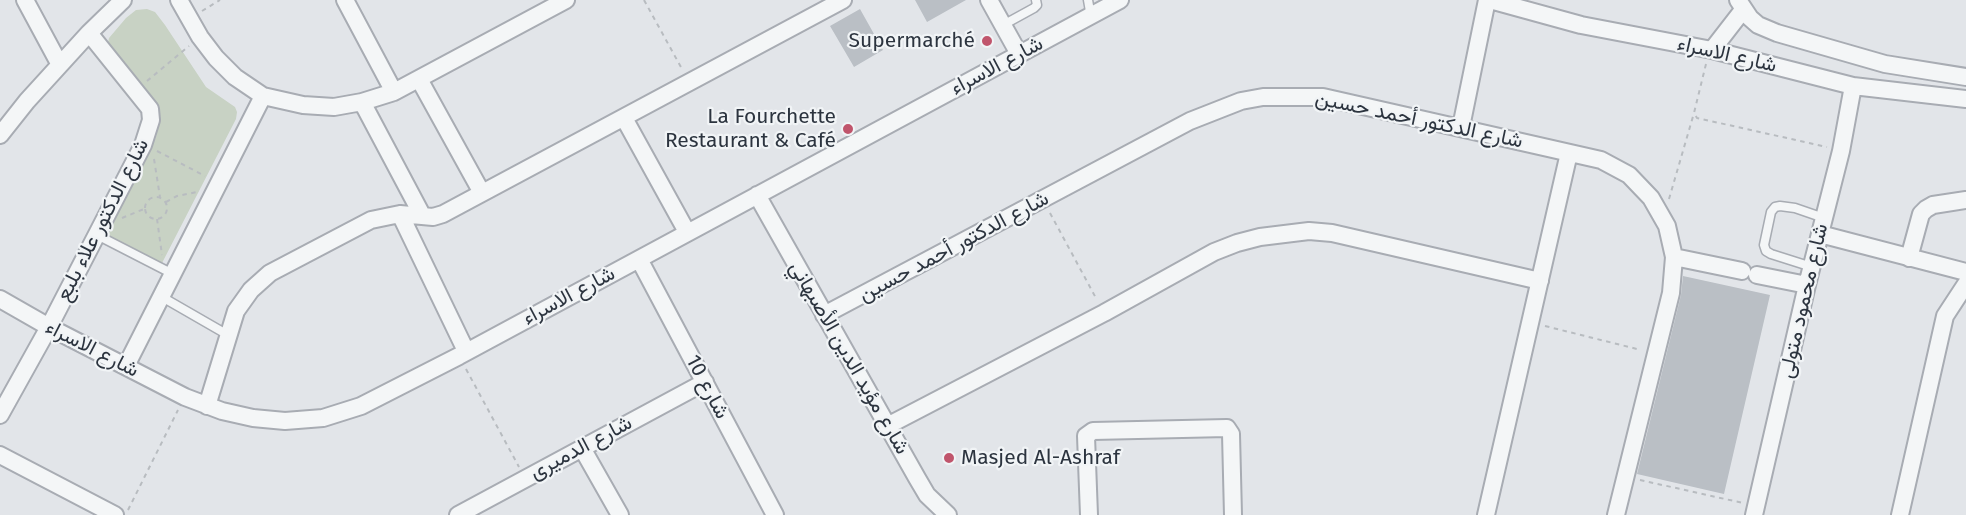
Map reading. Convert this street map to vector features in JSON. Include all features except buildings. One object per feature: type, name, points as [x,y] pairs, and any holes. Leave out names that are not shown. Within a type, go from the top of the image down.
[{"type":"street","points":[[25,0],[60,65]]},
{"type":"street","points":[[0,135],[89,33],[123,0]]},
{"type":"street","points":[[179,0],[200,37],[235,77],[263,96],[303,105],[334,107],[362,102],[394,92],[566,0]]},
{"type":"street","points":[[345,0],[394,92]]},
{"type":"street","points":[[207,406],[236,311],[250,291],[270,273],[357,226],[378,218],[400,214],[433,216],[443,214],[843,0]]},
{"type":"street","points":[[989,0],[1019,54]]},
{"type":"street","name":"شارع الاسراء","points":[[0,299],[49,327],[207,406],[253,418],[285,422],[323,418],[361,406],[462,353],[1019,54],[1089,8],[1120,0]]},
{"type":"street","points":[[1461,127],[1489,0]]},
{"type":"street","name":"شارع الاسراء","points":[[1489,0],[1581,25],[1712,50],[1853,86],[1966,99]]},
{"type":"street","points":[[1712,50],[1741,5]]},
{"type":"street","name":"شارع الاسراء","points":[[1741,5],[1758,25],[1777,33],[1884,64],[1966,77]]},
{"type":"street","name":"شارع الدكتور علاء بلبع","points":[[0,415],[97,235],[148,147],[152,115],[150,109],[89,33]]},
{"type":"street","points":[[419,79],[482,193]]},
{"type":"street","name":"شارع محمود متولى","points":[[1755,510],[1807,285],[1841,151],[1853,86]]},
{"type":"street","points":[[126,366],[162,297],[171,273],[263,96]]},
{"type":"street","name":"شارع الدكتور أحمد حسين","points":[[824,315],[1190,121],[1241,101],[1263,97],[1323,97],[1601,160],[1629,175],[1651,198],[1667,226],[1674,257],[1671,293],[1616,515]]},
{"type":"street","points":[[362,102],[423,215]]},
{"type":"street","points":[[624,118],[687,232]]},
{"type":"street","points":[[1486,515],[1569,153]]},
{"type":"street","name":"شارع مؤيد الدين الأصبهاني","points":[[756,195],[927,495],[948,515]]},
{"type":"street","points":[[1910,258],[1922,214],[1926,209],[1966,200]]},
{"type":"street","points":[[400,214],[462,353]]},
{"type":"street","points":[[1822,226],[1910,258],[1966,272]]},
{"type":"street","points":[[887,426],[1214,252],[1260,237],[1309,231],[1332,233],[1540,281]]},
{"type":"street","points":[[1674,257],[1807,285]]},
{"type":"street","name":"شارع 10","points":[[639,258],[775,515]]},
{"type":"street","points":[[1900,515],[1945,316],[1966,284]]},
{"type":"street","name":"شارع الدميرى","points":[[469,512],[525,478],[705,382]]},
{"type":"street","points":[[1089,515],[1086,436],[1093,431],[1227,428],[1231,434],[1233,515]]},
{"type":"street","points":[[582,448],[620,515]]},
{"type":"street","points":[[0,455],[115,515]]},
{"type":"lane","points":[[1003,25],[1034,8],[1037,5],[1036,0]]},
{"type":"lane","points":[[1812,267],[1766,251],[1764,245],[1771,212],[1775,207],[1780,206],[1795,208],[1822,226]]},
{"type":"lane","points":[[97,235],[171,273]]},
{"type":"lane","points":[[162,297],[228,335]]},
{"type":"path","points":[[190,19],[220,0]]},
{"type":"path","points":[[644,0],[690,82]]},
{"type":"path","points":[[135,90],[200,37]]},
{"type":"path","points":[[1663,219],[1694,113],[1706,62],[1712,50]]},
{"type":"path","points":[[1694,113],[1697,118],[1705,121],[1841,151]]},
{"type":"path","points":[[148,147],[217,188]]},
{"type":"path","points":[[148,147],[160,197],[166,202]]},
{"type":"path","points":[[166,202],[189,192],[217,188]]},
{"type":"path","points":[[158,219],[147,216],[144,205],[153,197],[160,197]]},
{"type":"path","points":[[1043,200],[1104,312]]},
{"type":"path","points":[[158,219],[166,213],[166,202]]},
{"type":"path","points":[[158,219],[159,237],[171,273]]},
{"type":"path","points":[[1530,322],[1656,353]]},
{"type":"path","points":[[462,353],[525,478]]},
{"type":"path","points":[[125,515],[185,397]]},
{"type":"path","points":[[1626,476],[1755,510]]},
{"type":"green space","points":[[147,9],[155,12],[165,25],[206,87],[235,107],[237,112],[236,119],[161,265],[106,235],[156,137],[160,113],[107,47],[109,38],[126,18],[136,10]]},
{"type":"place","name":"Supermarché","points":[[987,41]]},
{"type":"place","name":"La Fourchette Restaurant & Café","points":[[848,129]]},
{"type":"place","name":"Masjed Al-Ashraf","points":[[949,458]]}]
